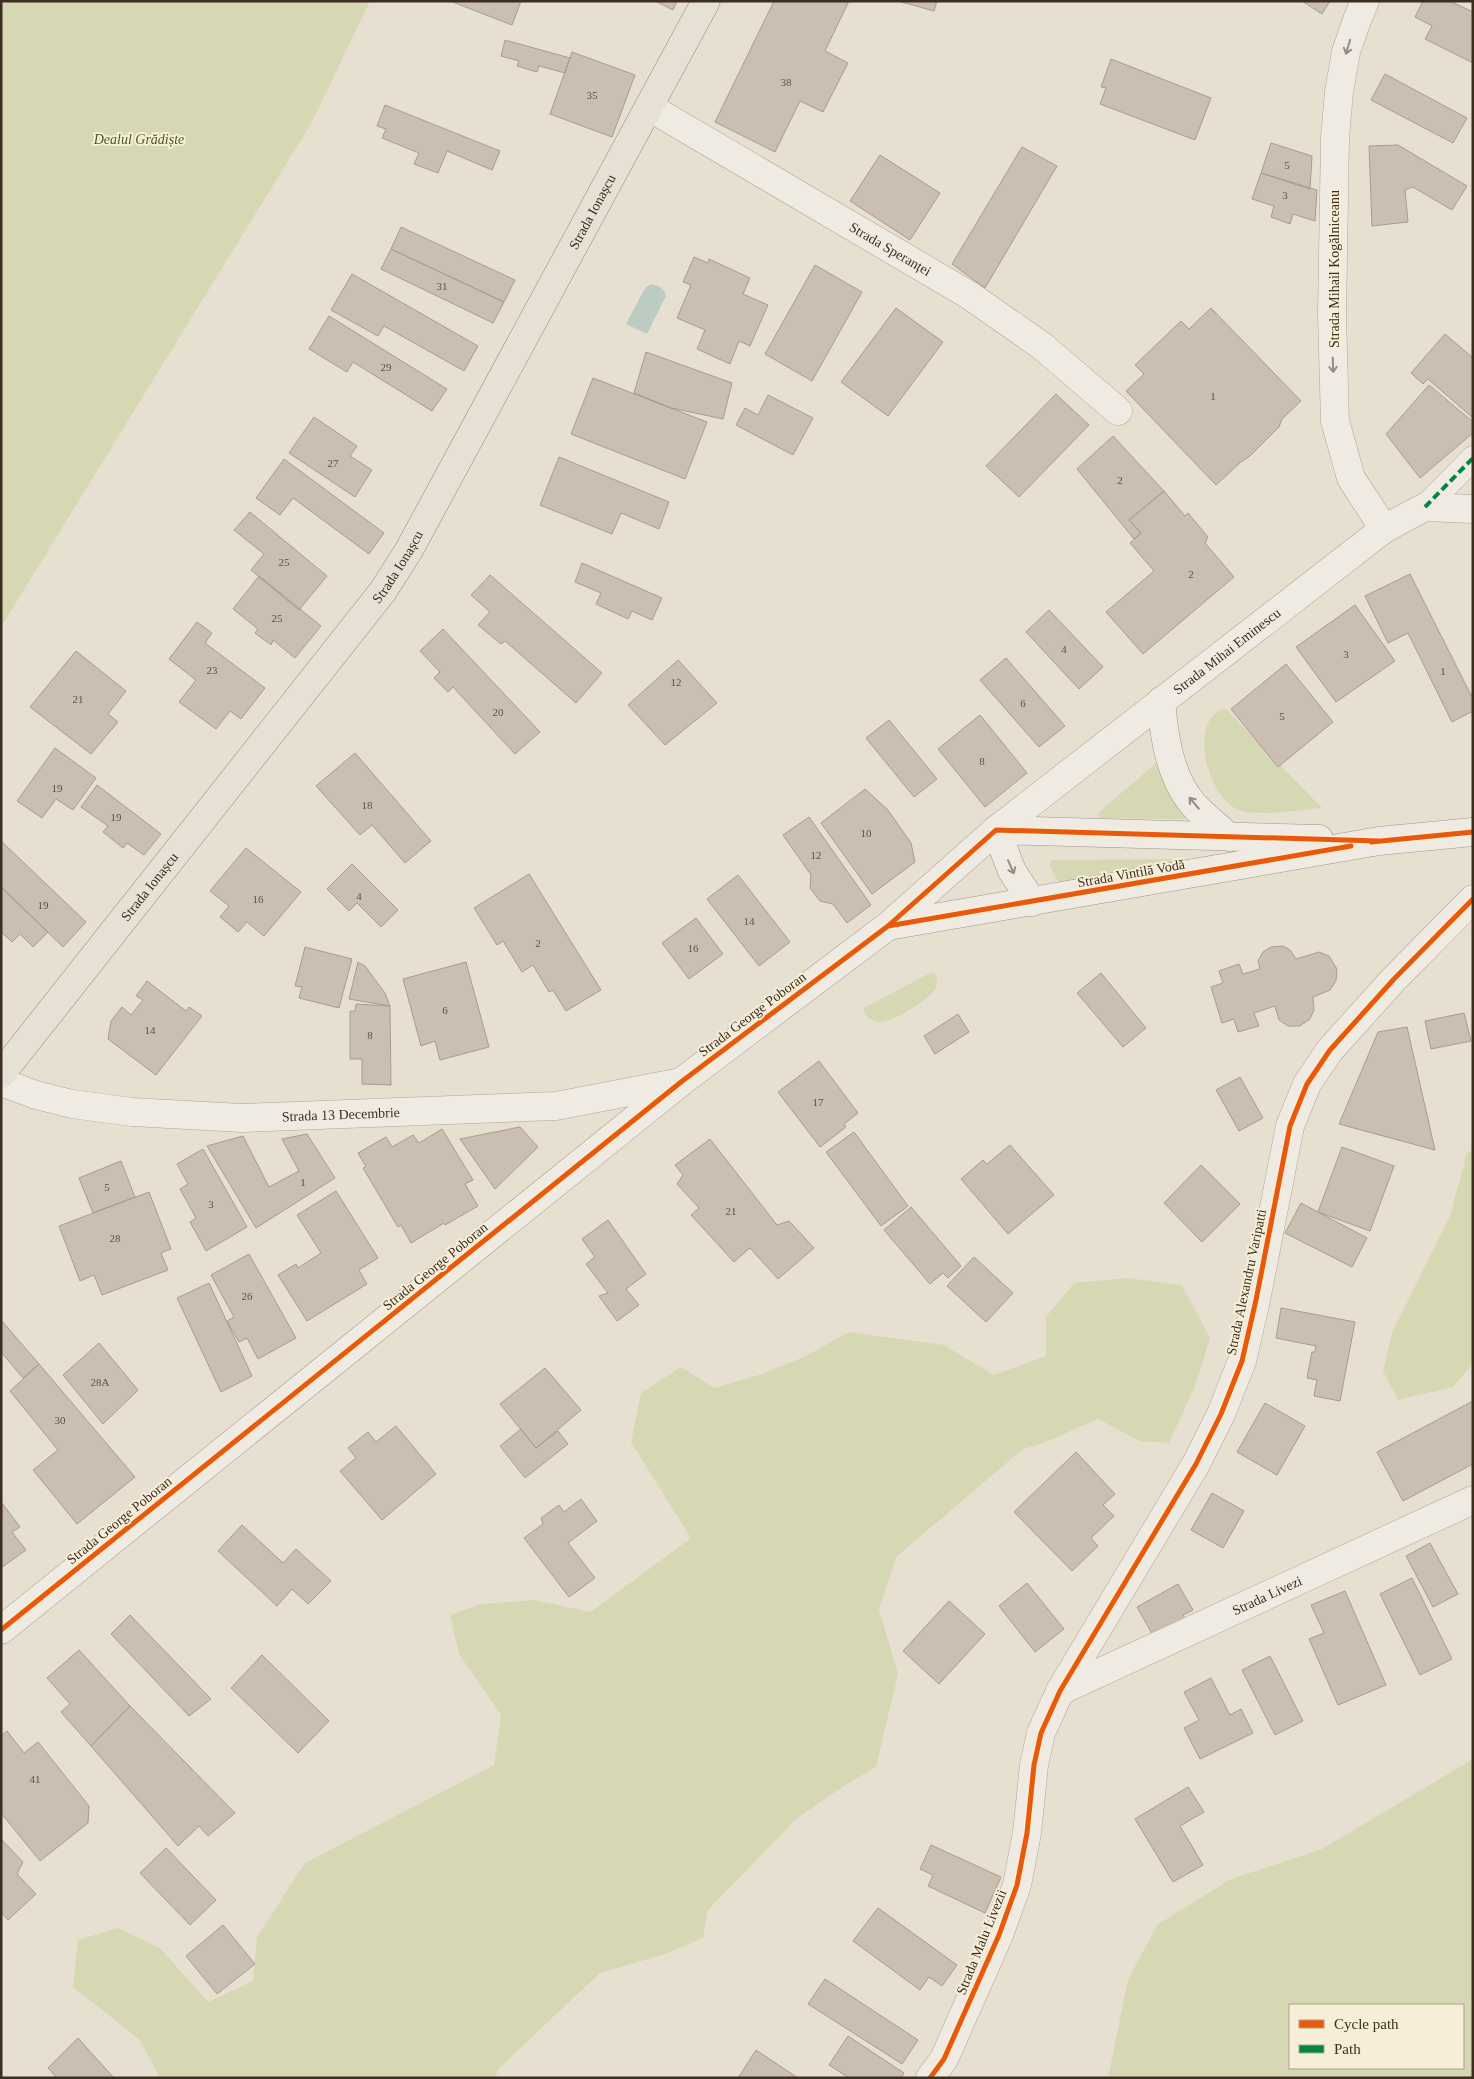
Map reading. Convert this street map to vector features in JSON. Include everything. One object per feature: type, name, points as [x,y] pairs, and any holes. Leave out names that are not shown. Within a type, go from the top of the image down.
[{"type":"main road","name":"Strada Ionașcu","points":[[1,1074],[383,591],[409,550],[706,1]]},
{"type":"street","name":"Strada Mihail Kogălniceanu","points":[[1365,1],[1346,52],[1338,101],[1335,138],[1332,315],[1335,421],[1351,478],[1384,529]]},
{"type":"street","name":"Strada Speranței","points":[[649,107],[969,295],[1042,346],[1118,410]]},
{"type":"street","points":[[1425,507],[1473,458]]},
{"type":"street","name":"Strada Mihai Eminescu","points":[[888,926],[996,830],[1161,701],[1384,529],[1425,507]]},
{"type":"street","points":[[1425,507],[1473,509]]},
{"type":"street","points":[[1161,701],[1164,740],[1175,773],[1191,802],[1229,837]]},
{"type":"street","points":[[996,830],[1012,871],[1032,902]]},
{"type":"street","name":"Strada Vintilă Vodă","points":[[996,830],[1378,841]]},
{"type":"street","name":"Strada Vintilă Vodă","points":[[888,926],[1378,841],[1473,832]]},
{"type":"street","name":"Strada Alexandru Varipatti","points":[[1060,1691],[1196,1464],[1221,1414],[1242,1361],[1290,1126],[1307,1084],[1337,1043],[1394,979],[1473,899]]},
{"type":"street","name":"Strada George Poboran","points":[[1,1630],[681,1082],[888,926]]},
{"type":"street","name":"Strada 13 Decembrie","points":[[1,1082],[36,1095],[72,1104],[132,1112],[242,1118],[556,1106],[681,1082]]},
{"type":"street","name":"Strada Livezi","points":[[1060,1691],[1473,1500]]},
{"type":"street","name":"Strada Malu Livezii","points":[[930,2078],[944,2059],[999,1935],[1017,1885],[1027,1833],[1034,1765],[1042,1733],[1060,1691]]},
{"type":"green space","name":"Dealul Grădiște","points":[[1,1],[370,1],[312,122],[1,627]]},
{"type":"green space","points":[[1225,708],[1322,808],[1261,813],[1242,811],[1230,804],[1220,793],[1211,778],[1206,761],[1204,743],[1206,728],[1213,716]]},
{"type":"green space","points":[[1163,757],[1188,813],[1185,819],[1100,818],[1097,814]]},
{"type":"green space","points":[[1187,859],[1189,862],[1061,884],[1054,876],[1049,863],[1052,860]]},
{"type":"green space","points":[[932,972],[937,976],[936,988],[911,1009],[881,1022],[871,1019],[864,1012],[864,1008]]},
{"type":"green space","points":[[1473,1150],[1473,1363],[1453,1387],[1398,1400],[1383,1371],[1392,1333],[1450,1216],[1467,1153]]},
{"type":"green space","points":[[1127,1278],[1182,1285],[1210,1338],[1195,1386],[1169,1443],[1140,1441],[1098,1419],[1052,1440],[1023,1449],[896,1557],[879,1609],[898,1674],[876,1767],[842,1787],[796,1819],[708,1910],[703,1938],[665,1954],[600,1973],[499,2068],[495,2078],[160,2078],[140,2040],[73,1987],[78,1940],[118,1928],[160,1948],[208,2002],[253,1981],[257,1937],[305,1863],[494,1765],[501,1715],[459,1654],[450,1615],[481,1604],[533,1600],[591,1612],[691,1538],[631,1442],[641,1393],[681,1367],[714,1388],[759,1375],[804,1357],[849,1332],[944,1345],[994,1375],[1046,1356],[1046,1317],[1074,1283]]},
{"type":"green space","points":[[1473,1759],[1473,2078],[1108,2078],[1128,1980],[1157,1925],[1231,1879],[1322,1849]]},
{"type":"shaded area","points":[[651,284],[661,288],[666,296],[647,334],[626,324],[645,288]]},
{"type":"building","points":[[450,1],[521,1],[512,25]]},
{"type":"building","points":[[655,1],[677,1],[673,10]]},
{"type":"building","points":[[774,1],[849,1],[825,51],[848,63],[823,112],[800,101],[775,152],[715,122]]},
{"type":"building","points":[[898,1],[937,1],[934,11]]},
{"type":"building","points":[[1302,1],[1330,1],[1322,14]]},
{"type":"building","points":[[1423,1],[1450,1],[1473,12],[1473,63],[1425,39],[1432,26],[1415,17]]},
{"type":"building","points":[[505,40],[570,58],[565,73],[539,66],[537,72],[517,66],[519,61],[501,56]]},
{"type":"building","points":[[572,52],[635,75],[612,137],[550,114]]},
{"type":"building","points":[[1111,59],[1211,98],[1195,140],[1100,104],[1106,88],[1101,87]]},
{"type":"building","points":[[1385,74],[1467,118],[1453,143],[1371,100]]},
{"type":"building","points":[[385,105],[500,151],[492,170],[447,151],[438,173],[414,164],[419,153],[382,138],[386,129],[377,126]]},
{"type":"building","points":[[1271,143],[1312,156],[1310,189],[1261,173]]},
{"type":"building","points":[[1398,145],[1467,186],[1452,210],[1413,187],[1405,190],[1408,222],[1372,226],[1369,146]]},
{"type":"building","points":[[1022,147],[1057,166],[985,288],[952,264]]},
{"type":"building","points":[[880,155],[940,193],[910,240],[850,201]]},
{"type":"building","points":[[1261,173],[1317,190],[1315,221],[1293,214],[1290,224],[1271,217],[1274,206],[1252,199]]},
{"type":"building","points":[[401,227],[515,280],[504,302],[391,249]]},
{"type":"building","points":[[391,249],[504,302],[493,323],[381,269]]},
{"type":"building","points":[[694,257],[708,263],[709,259],[750,278],[743,294],[768,305],[750,346],[739,341],[730,364],[697,349],[705,330],[677,318],[691,285],[683,282]]},
{"type":"building","points":[[815,265],[862,292],[812,381],[765,354]]},
{"type":"building","points":[[352,274],[478,346],[464,371],[384,326],[378,336],[331,310]]},
{"type":"building","points":[[896,308],[943,342],[888,416],[841,382]]},
{"type":"building","points":[[1211,308],[1301,401],[1282,419],[1279,427],[1250,456],[1216,485],[1126,391],[1144,374],[1135,365],[1181,321],[1189,329]]},
{"type":"building","points":[[329,316],[447,389],[432,411],[353,362],[347,372],[309,349]]},
{"type":"building","points":[[1445,334],[1473,358],[1473,418],[1428,379],[1423,384],[1411,373]]},
{"type":"building","points":[[646,352],[732,383],[723,419],[671,408],[634,393]]},
{"type":"building","points":[[593,378],[707,422],[685,479],[571,434]]},
{"type":"building","points":[[1429,385],[1473,422],[1473,433],[1420,478],[1386,434]]},
{"type":"building","points":[[1056,394],[1089,425],[1019,497],[986,466]]},
{"type":"building","points":[[768,395],[813,418],[793,455],[736,425],[745,408],[758,415]]},
{"type":"building","points":[[314,417],[357,446],[350,456],[372,470],[355,497],[289,453]]},
{"type":"building","points":[[1113,436],[1164,491],[1129,520],[1141,533],[1134,539],[1077,469]]},
{"type":"building","points":[[559,457],[669,502],[659,529],[621,513],[612,534],[540,505]]},
{"type":"building","points":[[284,459],[384,533],[369,554],[293,498],[280,515],[256,498]]},
{"type":"building","points":[[1164,491],[1185,516],[1188,513],[1208,537],[1205,543],[1234,577],[1143,654],[1106,612],[1154,571],[1130,543],[1141,533],[1129,520]]},
{"type":"building","points":[[250,512],[327,576],[299,610],[251,570],[264,554],[234,530]]},
{"type":"building","points":[[582,563],[662,598],[652,620],[632,611],[628,619],[596,604],[601,593],[575,582]]},
{"type":"building","points":[[1410,574],[1473,699],[1473,711],[1452,722],[1408,633],[1388,643],[1365,596]]},
{"type":"building","points":[[490,575],[602,673],[576,703],[505,641],[501,644],[478,625],[490,612],[471,595]]},
{"type":"building","points":[[259,576],[321,626],[295,658],[273,640],[271,645],[255,633],[258,629],[233,609]]},
{"type":"building","points":[[1355,605],[1395,661],[1336,702],[1296,647]]},
{"type":"building","points":[[1049,610],[1103,667],[1079,689],[1026,632]]},
{"type":"building","points":[[197,622],[212,633],[205,643],[265,688],[241,719],[230,711],[216,729],[179,702],[196,680],[169,659]]},
{"type":"building","points":[[443,629],[540,732],[515,754],[453,687],[448,692],[434,678],[440,672],[420,651]]},
{"type":"building","points":[[76,651],[126,691],[108,714],[118,722],[91,754],[30,707]]},
{"type":"building","points":[[1006,658],[1065,726],[1039,747],[980,680]]},
{"type":"building","points":[[678,660],[717,703],[665,745],[628,705]]},
{"type":"building","points":[[1286,664],[1333,722],[1278,767],[1231,709]]},
{"type":"building","points":[[980,715],[1027,773],[985,807],[938,749]]},
{"type":"building","points":[[889,720],[937,779],[914,797],[866,738]]},
{"type":"building","points":[[55,748],[96,778],[73,810],[56,799],[42,818],[17,801]]},
{"type":"building","points":[[355,753],[431,841],[405,863],[372,825],[360,835],[316,786]]},
{"type":"building","points":[[97,785],[161,834],[144,855],[127,843],[123,848],[103,832],[108,826],[81,807]]},
{"type":"building","points":[[865,789],[888,810],[911,843],[915,862],[872,894],[821,823]]},
{"type":"building","points":[[809,817],[871,905],[847,923],[833,904],[820,901],[810,888],[811,875],[783,835]]},
{"type":"building","points":[[1,841],[86,922],[63,947],[1,887]]},
{"type":"building","points":[[246,848],[301,892],[264,936],[247,922],[238,932],[220,917],[229,906],[210,891]]},
{"type":"building","points":[[352,864],[398,910],[381,927],[357,903],[349,911],[327,889]]},
{"type":"building","points":[[529,874],[601,990],[566,1011],[553,990],[549,992],[533,965],[522,972],[503,941],[497,945],[474,908]]},
{"type":"building","points":[[738,875],[790,942],[759,966],[707,899]]},
{"type":"building","points":[[1,887],[48,932],[33,947],[20,934],[12,942],[1,932]]},
{"type":"building","points":[[696,918],[723,954],[689,979],[662,943]]},
{"type":"building","points":[[1283,946],[1290,950],[1296,959],[1319,952],[1329,956],[1337,969],[1336,981],[1330,990],[1313,997],[1314,1010],[1310,1019],[1300,1026],[1288,1026],[1279,1020],[1275,1006],[1254,1013],[1259,1026],[1238,1032],[1234,1019],[1222,1023],[1211,987],[1223,983],[1219,971],[1239,964],[1243,974],[1260,969],[1258,961],[1263,952],[1271,947]]},
{"type":"building","points":[[305,947],[352,959],[339,1008],[299,998],[302,987],[295,986]]},
{"type":"building","points":[[358,962],[365,966],[385,993],[390,1006],[349,999]]},
{"type":"building","points":[[466,962],[489,1047],[440,1060],[435,1041],[421,1046],[403,979]]},
{"type":"building","points":[[1101,973],[1146,1028],[1123,1047],[1077,993]]},
{"type":"building","points":[[147,981],[186,1011],[189,1007],[202,1016],[156,1075],[108,1039],[111,1021],[122,1007],[131,1015],[143,1000],[136,996]]},
{"type":"building","points":[[356,1004],[390,1006],[391,1085],[362,1084],[362,1059],[350,1059],[350,1011],[355,1011]]},
{"type":"building","points":[[1464,1013],[1471,1041],[1431,1049],[1425,1021]]},
{"type":"building","points":[[958,1014],[969,1032],[935,1054],[924,1036]]},
{"type":"building","points":[[1407,1027],[1435,1150],[1339,1124],[1378,1032]]},
{"type":"building","points":[[819,1061],[858,1113],[844,1124],[846,1127],[820,1147],[778,1092]]},
{"type":"building","points":[[1240,1077],[1263,1118],[1239,1131],[1216,1090]]},
{"type":"building","points":[[520,1127],[538,1147],[495,1189],[460,1139]]},
{"type":"building","points":[[442,1129],[473,1180],[465,1184],[478,1206],[445,1225],[444,1223],[411,1243],[401,1225],[398,1227],[363,1168],[366,1167],[358,1153],[386,1137],[392,1147],[413,1135],[419,1143]]},
{"type":"building","points":[[854,1132],[908,1206],[881,1226],[826,1152]]},
{"type":"building","points":[[307,1134],[335,1178],[256,1228],[207,1146],[243,1136],[269,1187],[299,1171],[282,1139]]},
{"type":"building","points":[[710,1139],[777,1225],[789,1221],[814,1248],[778,1279],[750,1248],[734,1262],[691,1215],[699,1208],[677,1184],[683,1175],[675,1165]]},
{"type":"building","points":[[1010,1145],[1054,1195],[1008,1234],[961,1179],[983,1160],[987,1164]]},
{"type":"building","points":[[1342,1147],[1394,1166],[1370,1231],[1318,1212]]},
{"type":"building","points":[[203,1149],[247,1227],[206,1251],[190,1222],[196,1218],[180,1189],[188,1184],[177,1164]]},
{"type":"building","points":[[121,1161],[135,1197],[93,1213],[79,1178]]},
{"type":"building","points":[[1201,1165],[1240,1204],[1202,1242],[1164,1203]]},
{"type":"building","points":[[336,1191],[378,1258],[359,1270],[367,1284],[307,1321],[278,1275],[296,1264],[298,1268],[321,1253],[297,1215]]},
{"type":"building","points":[[149,1192],[171,1249],[161,1253],[168,1270],[102,1295],[94,1275],[80,1281],[59,1226]]},
{"type":"building","points":[[1301,1203],[1367,1238],[1352,1267],[1285,1233]]},
{"type":"building","points":[[911,1207],[961,1266],[948,1278],[943,1273],[930,1284],[884,1230]]},
{"type":"building","points":[[608,1220],[646,1274],[626,1289],[639,1305],[617,1321],[599,1296],[608,1293],[586,1264],[595,1257],[582,1239]]},
{"type":"building","points":[[249,1254],[296,1338],[258,1359],[247,1338],[239,1342],[227,1321],[234,1317],[211,1275]]},
{"type":"building","points":[[974,1257],[1013,1293],[986,1322],[947,1286]]},
{"type":"building","points":[[209,1283],[252,1376],[221,1392],[177,1298]]},
{"type":"building","points":[[1281,1308],[1355,1322],[1340,1401],[1314,1396],[1317,1380],[1307,1378],[1312,1352],[1315,1352],[1316,1346],[1276,1338]]},
{"type":"building","points":[[1,1320],[39,1364],[23,1378],[1,1352]]},
{"type":"building","points":[[99,1343],[138,1390],[103,1424],[63,1375]]},
{"type":"building","points":[[39,1364],[135,1477],[77,1524],[33,1470],[58,1450],[10,1391]]},
{"type":"building","points":[[545,1368],[581,1410],[536,1448],[500,1404]]},
{"type":"building","points":[[1473,1401],[1473,1464],[1403,1501],[1377,1452]]},
{"type":"building","points":[[1265,1403],[1305,1426],[1277,1475],[1237,1452]]},
{"type":"building","points":[[396,1426],[436,1474],[382,1520],[340,1471],[356,1458],[348,1448],[368,1432],[376,1442]]},
{"type":"building","points":[[521,1429],[536,1448],[558,1431],[568,1444],[525,1478],[500,1446]]},
{"type":"building","points":[[1076,1452],[1115,1494],[1103,1505],[1114,1516],[1091,1538],[1098,1546],[1072,1571],[1014,1512]]},
{"type":"building","points":[[1212,1493],[1244,1511],[1223,1548],[1191,1530]]},
{"type":"building","points":[[581,1499],[597,1521],[568,1543],[595,1578],[569,1597],[524,1538],[543,1524],[541,1518],[559,1505],[564,1512]]},
{"type":"building","points":[[2,1503],[20,1527],[12,1532],[26,1550],[1,1568]]},
{"type":"building","points":[[242,1525],[283,1563],[296,1549],[331,1581],[308,1604],[292,1589],[277,1606],[218,1551]]},
{"type":"building","points":[[1430,1543],[1458,1594],[1433,1607],[1406,1556]]},
{"type":"building","points":[[1412,1578],[1452,1659],[1420,1675],[1380,1594]]},
{"type":"building","points":[[1027,1583],[1064,1629],[1035,1652],[999,1606]]},
{"type":"building","points":[[1178,1584],[1193,1610],[1183,1615],[1187,1621],[1155,1639],[1137,1607]]},
{"type":"building","points":[[1345,1591],[1386,1685],[1338,1705],[1309,1639],[1324,1633],[1311,1605]]},
{"type":"building","points":[[949,1601],[985,1634],[939,1684],[903,1651]]},
{"type":"building","points":[[130,1615],[211,1699],[189,1716],[111,1634]]},
{"type":"building","points":[[79,1650],[130,1706],[91,1746],[61,1712],[70,1704],[47,1678]]},
{"type":"building","points":[[262,1655],[329,1721],[298,1753],[231,1688]]},
{"type":"building","points":[[1270,1656],[1303,1721],[1275,1735],[1242,1670]]},
{"type":"building","points":[[1211,1678],[1230,1715],[1241,1709],[1253,1733],[1200,1759],[1184,1728],[1199,1720],[1184,1692]]},
{"type":"building","points":[[130,1706],[235,1813],[208,1836],[199,1826],[178,1846],[91,1746]]},
{"type":"building","points":[[7,1731],[24,1753],[38,1742],[89,1806],[88,1823],[40,1861],[1,1813],[1,1736]]},
{"type":"building","points":[[1188,1787],[1204,1812],[1180,1826],[1203,1865],[1173,1882],[1135,1819]]},
{"type":"building","points":[[1,1839],[23,1862],[17,1874],[36,1894],[8,1920],[1,1912]]},
{"type":"building","points":[[931,1845],[1001,1877],[985,1913],[928,1886],[933,1875],[920,1869]]},
{"type":"building","points":[[166,1848],[216,1900],[190,1925],[140,1873]]},
{"type":"building","points":[[878,1908],[957,1965],[942,1986],[929,1977],[920,1990],[853,1941]]},
{"type":"building","points":[[223,1925],[255,1964],[217,1994],[186,1956]]},
{"type":"building","points":[[825,1979],[918,2040],[902,2064],[808,2004]]},
{"type":"building","points":[[848,2036],[904,2073],[901,2078],[849,2078],[829,2065]]},
{"type":"building","points":[[78,2038],[114,2078],[57,2078],[48,2068]]},
{"type":"building","points":[[756,2050],[798,2078],[738,2078]]},
{"type":"marked path","points":[[1425,507],[1473,458]]},
{"type":"cycle path","points":[[1,1630],[681,1082],[888,926],[996,830],[1379,841]]},
{"type":"cycle path","points":[[1371,842],[1473,832]]},
{"type":"cycle path","points":[[888,926],[1351,846]]},
{"type":"cycle path","points":[[930,2078],[944,2059],[999,1935],[1017,1885],[1027,1833],[1034,1765],[1041,1733],[1060,1691],[1196,1464],[1221,1414],[1242,1361],[1256,1300],[1290,1126],[1307,1084],[1330,1050],[1394,979],[1473,899]]}]
